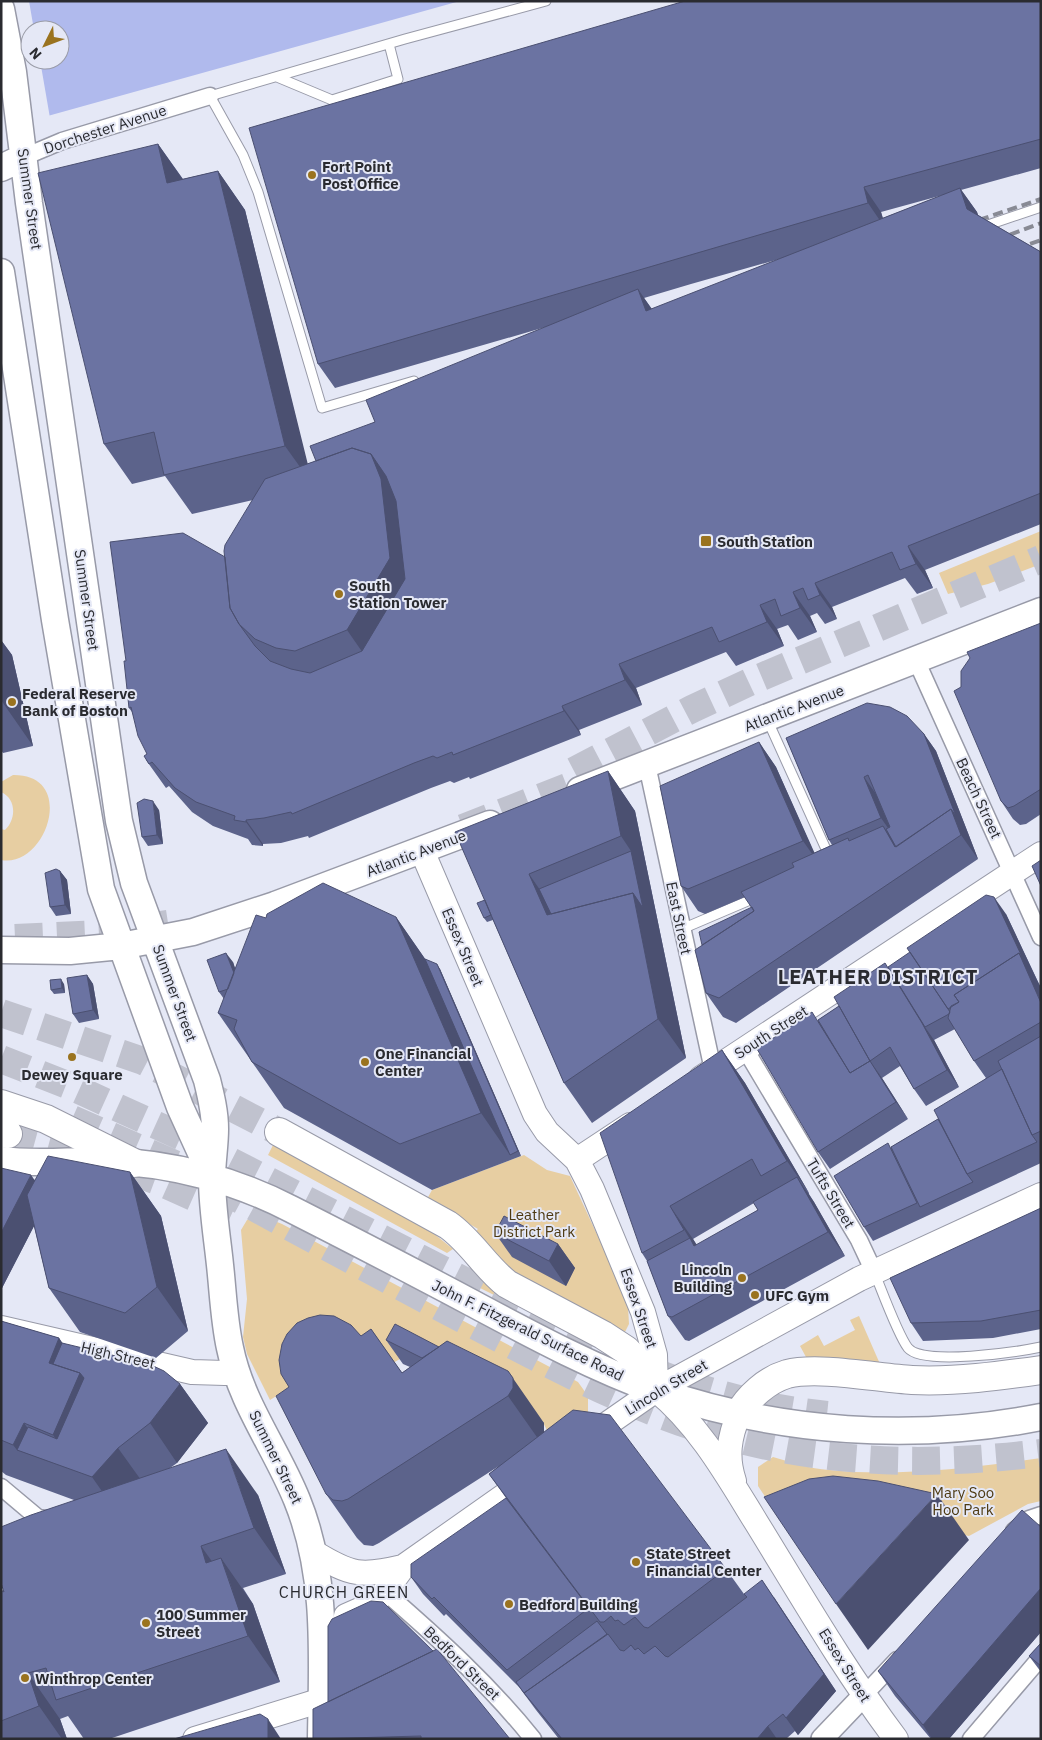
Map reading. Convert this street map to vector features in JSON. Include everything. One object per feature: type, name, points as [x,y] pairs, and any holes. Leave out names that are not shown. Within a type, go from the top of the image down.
[{"type":"highway","points":[[1,1104],[46,1119],[134,1163]]},
{"type":"highway","points":[[279,1132],[448,1224],[467,1240],[494,1273],[508,1284],[603,1335],[626,1350],[646,1371],[656,1390]]},
{"type":"highway","points":[[738,1414],[750,1398],[775,1379],[787,1374],[817,1373],[914,1380],[999,1376],[1041,1370]]},
{"type":"main road","name":"Summer Street","points":[[1,9],[20,128],[13,162],[119,821],[134,883],[207,1080],[213,1104],[215,1127],[212,1178],[227,1327],[235,1370],[253,1412],[280,1460],[297,1499],[315,1553],[322,1621],[321,1739]]},
{"type":"main road","name":"Summer Street","points":[[1,272],[55,620],[105,901],[180,1107],[212,1178]]},
{"type":"main road","name":"Atlantic Avenue","points":[[558,799],[1041,611]]},
{"type":"main road","name":"Atlantic Avenue","points":[[1,950],[70,951],[122,946],[155,940],[247,915],[513,816]]},
{"type":"main road","name":"Essex Street","points":[[422,851],[535,1114],[547,1132],[577,1160],[596,1198],[643,1312],[655,1355],[656,1390],[676,1406],[689,1420],[738,1494],[864,1695],[896,1739]]},
{"type":"main road","name":"South Street","points":[[680,1092],[1041,854]]},
{"type":"main road","points":[[577,1160],[648,1113]]},
{"type":"main road","name":"John F. Fitzgerald Surface Road","points":[[1,1160],[29,1164],[93,1161],[134,1163],[212,1178],[274,1200],[558,1347],[656,1390],[738,1414],[808,1425],[903,1430],[976,1427],[1041,1417]]},
{"type":"main road","name":"Lincoln Street","points":[[571,1448],[656,1390],[874,1272],[1041,1195]]},
{"type":"main road","name":"High Street","points":[[5,1335],[192,1372],[225,1373],[235,1370]]},
{"type":"main road","points":[[738,1414],[731,1435],[729,1454],[731,1472],[738,1494]]},
{"type":"main road","points":[[322,1621],[356,1613],[371,1605],[385,1592],[403,1567],[548,1464]]},
{"type":"main road","points":[[315,1553],[338,1567],[352,1572],[366,1574],[403,1567]]},
{"type":"main road","points":[[195,1739],[322,1700]]},
{"type":"street","name":"Dorchester Avenue","points":[[13,162],[62,141],[210,96]]},
{"type":"street","name":"Beach Street","points":[[916,660],[1041,937]]},
{"type":"street","name":"East Street","points":[[647,765],[713,1070]]},
{"type":"street","name":"Tufts Street","points":[[745,1049],[825,1186],[859,1240],[874,1272]]},
{"type":"street","points":[[825,1186],[840,1177]]},
{"type":"street","points":[[1,1487],[38,1518],[74,1522]]},
{"type":"street","points":[[1000,1545],[1023,1523],[1041,1515]]},
{"type":"street","points":[[29,1533],[38,1518]]},
{"type":"street","name":"Bedford Street","points":[[385,1592],[464,1662],[504,1703],[533,1739]]},
{"type":"street","points":[[822,1739],[906,1649]]},
{"type":"street","points":[[971,1739],[1041,1657]]},
{"type":"lane","points":[[427,378],[322,408],[261,202],[243,155],[210,96],[546,1]]},
{"type":"lane","points":[[277,77],[332,100],[398,79],[389,44]]},
{"type":"lane","points":[[973,230],[1041,207]]},
{"type":"lane","points":[[767,719],[834,864],[824,868]]},
{"type":"lane","points":[[682,929],[770,892]]},
{"type":"lane","name":"Tufts Street","points":[[874,1272],[905,1343],[913,1352],[931,1357],[1018,1352],[1041,1347]]},
{"type":"green space","points":[[1041,531],[1041,564],[988,584],[948,594],[939,573]]},
{"type":"green space","points":[[13,775],[33,779],[45,789],[50,804],[48,821],[42,837],[31,850],[17,859],[1,860],[1,829],[5,830],[9,826],[13,810],[10,799],[1,792],[1,782]]},
{"type":"green space","points":[[273,1145],[402,1213],[428,1229],[453,1249],[447,1253],[268,1155]]},
{"type":"green space","name":"Leather District Park","points":[[524,1155],[547,1170],[570,1176],[628,1307],[629,1324],[625,1332],[510,1272],[473,1234],[478,1229],[427,1199],[432,1190]]},
{"type":"green space","points":[[260,1215],[282,1224],[578,1382],[588,1396],[588,1412],[553,1441],[541,1419],[536,1414],[400,1359],[393,1363],[370,1338],[270,1400],[247,1354],[243,1337],[247,1299],[241,1230],[247,1220]]},
{"type":"green space","points":[[474,1268],[517,1305],[460,1278]]},
{"type":"green space","points":[[859,1316],[880,1364],[806,1357],[800,1346],[818,1335],[824,1346],[855,1330],[850,1320]]},
{"type":"green space","name":"Mary Soo Hoo Park","points":[[773,1457],[822,1469],[855,1472],[908,1472],[962,1468],[1041,1458],[1041,1501],[1028,1504],[969,1536],[910,1524],[791,1535],[758,1486],[758,1467]]},
{"type":"water","points":[[1,1],[460,1],[1,129]]},
{"type":"pier","points":[[1,1],[29,1],[32,20],[20,20],[20,70],[42,70],[50,118],[1,132]]},
{"type":"building","points":[[685,1],[1041,1],[1041,139],[864,187],[868,203],[318,364],[249,128]]},
{"type":"building","points":[[158,144],[167,183],[218,171],[285,446],[164,475],[154,432],[104,444],[38,173]]},
{"type":"building","name":"South Station","points":[[960,188],[967,209],[1041,252],[1041,493],[908,546],[916,564],[900,570],[892,552],[815,583],[820,595],[808,600],[803,588],[793,592],[800,608],[781,616],[775,599],[760,605],[767,622],[719,642],[712,627],[619,664],[625,680],[562,706],[564,711],[453,755],[452,752],[437,758],[433,756],[414,763],[292,814],[291,812],[246,820],[246,822],[234,820],[235,816],[196,802],[175,788],[152,762],[149,764],[144,756],[147,754],[138,736],[131,707],[129,708],[124,661],[126,661],[110,542],[183,533],[225,557],[230,608],[255,646],[270,661],[291,669],[310,673],[362,651],[405,579],[396,501],[386,476],[371,454],[352,448],[316,461],[310,446],[375,422],[366,400],[638,289],[646,311]]},
{"type":"building","points":[[352,448],[371,454],[381,479],[390,558],[347,630],[295,651],[276,648],[255,639],[239,624],[230,608],[225,545],[265,479]]},
{"type":"building","points":[[1041,623],[1041,789],[1008,808],[1001,801],[954,691],[961,687],[961,671],[970,658],[967,652]]},
{"type":"building","points":[[867,703],[890,707],[907,716],[924,734],[956,816],[951,809],[896,847],[886,829],[890,827],[868,775],[864,777],[881,818],[829,840],[786,738]]},
{"type":"building","points":[[759,742],[803,841],[688,889],[681,886],[660,786]]},
{"type":"building","points":[[608,771],[621,836],[529,874],[547,915],[633,893],[658,1019],[564,1083],[455,832]]},
{"type":"building","points":[[144,799],[153,801],[157,835],[142,837],[137,803]]},
{"type":"building","points":[[951,809],[961,835],[719,998],[706,993],[695,950],[754,911],[741,892],[794,867],[792,863],[848,838],[849,841],[883,826],[895,847]]},
{"type":"building","points":[[631,851],[643,908],[633,893],[551,914],[539,889]]},
{"type":"building","points":[[1041,860],[1041,886],[1032,866]]},
{"type":"building","points":[[56,869],[60,871],[65,905],[50,907],[45,873]]},
{"type":"building","name":"One Financial Center","points":[[323,883],[396,917],[481,1113],[400,1144],[252,1062],[234,1029],[237,1020],[218,1013],[256,915],[266,918],[267,914]]},
{"type":"building","points":[[986,895],[994,897],[1024,961],[1019,953],[954,995],[959,1002],[948,1009],[907,948]]},
{"type":"building","points":[[485,900],[491,915],[484,918],[477,903]]},
{"type":"building","points":[[752,907],[754,911],[702,945],[699,932]]},
{"type":"building","points":[[910,952],[950,1012],[925,1027],[888,967]]},
{"type":"building","points":[[226,953],[234,973],[228,989],[219,992],[207,960]]},
{"type":"building","points":[[1019,953],[1041,1003],[1041,1022],[974,1061],[948,1018],[951,1006],[959,1002],[954,995]]},
{"type":"building","points":[[425,959],[437,964],[518,1151],[510,1155]]},
{"type":"building","points":[[885,963],[922,1023],[947,1070],[914,1089],[890,1047],[870,1061],[834,997]]},
{"type":"building","points":[[87,975],[93,1010],[73,1014],[67,978]]},
{"type":"building","points":[[61,979],[62,988],[51,990],[50,980]]},
{"type":"building","points":[[839,1006],[870,1061],[850,1073],[818,1020]]},
{"type":"building","points":[[812,1012],[850,1073],[870,1061],[896,1102],[818,1152],[757,1049]]},
{"type":"building","points":[[1041,1036],[1041,1131],[1032,1135],[998,1061]]},
{"type":"building","points":[[722,1050],[787,1161],[761,1176],[752,1159],[670,1206],[684,1230],[642,1253],[600,1133]]},
{"type":"building","points":[[1002,1069],[1037,1142],[967,1174],[934,1110]]},
{"type":"building","points":[[938,1119],[973,1182],[920,1207],[891,1147]]},
{"type":"building","points":[[888,1143],[917,1203],[864,1227],[834,1176]]},
{"type":"building","points":[[48,1156],[130,1172],[157,1287],[125,1313],[49,1288],[27,1195]]},
{"type":"building","points":[[1,1168],[31,1175],[1,1233]]},
{"type":"building","points":[[797,1177],[828,1232],[672,1317],[668,1316],[647,1261],[690,1238],[694,1246],[758,1210],[753,1202]]},
{"type":"building","points":[[1041,1208],[1041,1310],[981,1321],[911,1323],[890,1278]]},
{"type":"building","points":[[504,1216],[558,1244],[549,1261],[495,1233]]},
{"type":"building","points":[[320,1315],[334,1316],[351,1325],[361,1336],[371,1329],[402,1373],[447,1341],[508,1371],[513,1378],[513,1388],[508,1396],[348,1499],[342,1501],[333,1500],[326,1494],[276,1396],[289,1387],[281,1374],[279,1360],[282,1344],[287,1334],[297,1323]]},
{"type":"building","points":[[1,1321],[59,1338],[49,1363],[80,1373],[53,1435],[24,1423],[13,1445],[1,1440]]},
{"type":"building","points":[[395,1324],[439,1347],[422,1358],[386,1340]]},
{"type":"building","points":[[62,1343],[149,1364],[164,1371],[180,1384],[150,1423],[118,1448],[92,1477],[17,1450],[28,1427],[57,1439],[84,1378],[80,1373],[53,1364]]},
{"type":"building","name":"State Street Financial Center","points":[[573,1410],[610,1415],[726,1569],[648,1628],[644,1627],[635,1617],[624,1625],[618,1620],[615,1621],[611,1616],[604,1622],[600,1622],[489,1474]]},
{"type":"building","name":"100 Summer Street","points":[[226,1449],[254,1528],[201,1546],[206,1563],[221,1558],[248,1636],[56,1700],[46,1668],[28,1673],[39,1706],[1,1721],[1,1590],[4,1592],[1,1583],[1,1527],[31,1515]]},
{"type":"building","points":[[833,1476],[878,1481],[937,1494],[836,1604],[764,1497],[809,1479]]},
{"type":"building","name":"Bedford Building","points":[[506,1498],[589,1608],[507,1670],[434,1597],[432,1599],[411,1577],[411,1564]]},
{"type":"building","points":[[1022,1510],[1041,1527],[1041,1588],[923,1725],[878,1671]]},
{"type":"building","points":[[762,1580],[824,1674],[786,1718],[783,1714],[768,1726],[757,1739],[562,1739],[524,1693],[608,1634],[620,1650],[624,1651],[631,1645],[635,1650],[638,1648],[644,1654],[655,1646],[668,1657],[747,1597],[744,1594]]},
{"type":"building","points":[[371,1601],[383,1602],[433,1651],[328,1702],[328,1626],[332,1619]]},
{"type":"building","points":[[597,1621],[607,1634],[524,1693],[516,1682]]},
{"type":"building","points":[[1041,1643],[1041,1666],[1029,1656]]},
{"type":"building","points":[[437,1649],[510,1739],[421,1739],[421,1736],[313,1739],[313,1709]]},
{"type":"building","points":[[260,1714],[268,1719],[268,1739],[174,1739]]},
{"type":"tunnel","points":[[574,771],[692,709],[754,680],[1041,559]]},
{"type":"tunnel","points":[[463,828],[603,773]]},
{"type":"tunnel","points":[[15,938],[102,934],[174,923]]},
{"type":"tunnel","points":[[1,1013],[143,1061],[279,1132]]},
{"type":"tunnel","points":[[1,1059],[70,1086],[187,1139],[578,1339],[638,1366],[731,1397],[762,1405],[827,1415]]},
{"type":"tunnel","points":[[72,1119],[179,1166]]},
{"type":"tunnel","points":[[8,1134],[89,1156],[160,1182],[234,1215]]},
{"type":"tunnel","points":[[217,1187],[425,1300],[556,1367],[648,1410],[679,1422],[745,1441],[782,1449],[855,1459],[966,1460],[1041,1453]]},
{"type":"railway","points":[[979,220],[1041,199]]},
{"type":"railway","points":[[996,240],[1041,223]]},
{"type":"railway","points":[[1016,249],[1041,240]]},
{"type":"place","name":"Fort Point Post Office","points":[[312,175]]},
{"type":"place","name":"South Station","points":[[706,541]]},
{"type":"place","name":"South Station Tower","points":[[339,594]]},
{"type":"place","name":"Federal Reserve Bank of Boston","points":[[12,702]]},
{"type":"place","name":"Dewey Square","points":[[72,1057]]},
{"type":"place","name":"One Financial Center","points":[[365,1062]]},
{"type":"place","name":"Lincoln Building","points":[[742,1278]]},
{"type":"place","name":"UFC Gym","points":[[755,1295]]},
{"type":"place","name":"State Street Financial Center","points":[[636,1562]]},
{"type":"place","name":"Bedford Building","points":[[509,1604]]},
{"type":"place","name":"100 Summer Street","points":[[146,1623]]},
{"type":"place","name":"Winthrop Center","points":[[25,1678]]},
{"type":"district","name":"LEATHER DISTRICT","points":[[878,976]]},
{"type":"district","name":"CHURCH GREEN","points":[[344,1592]]}]
